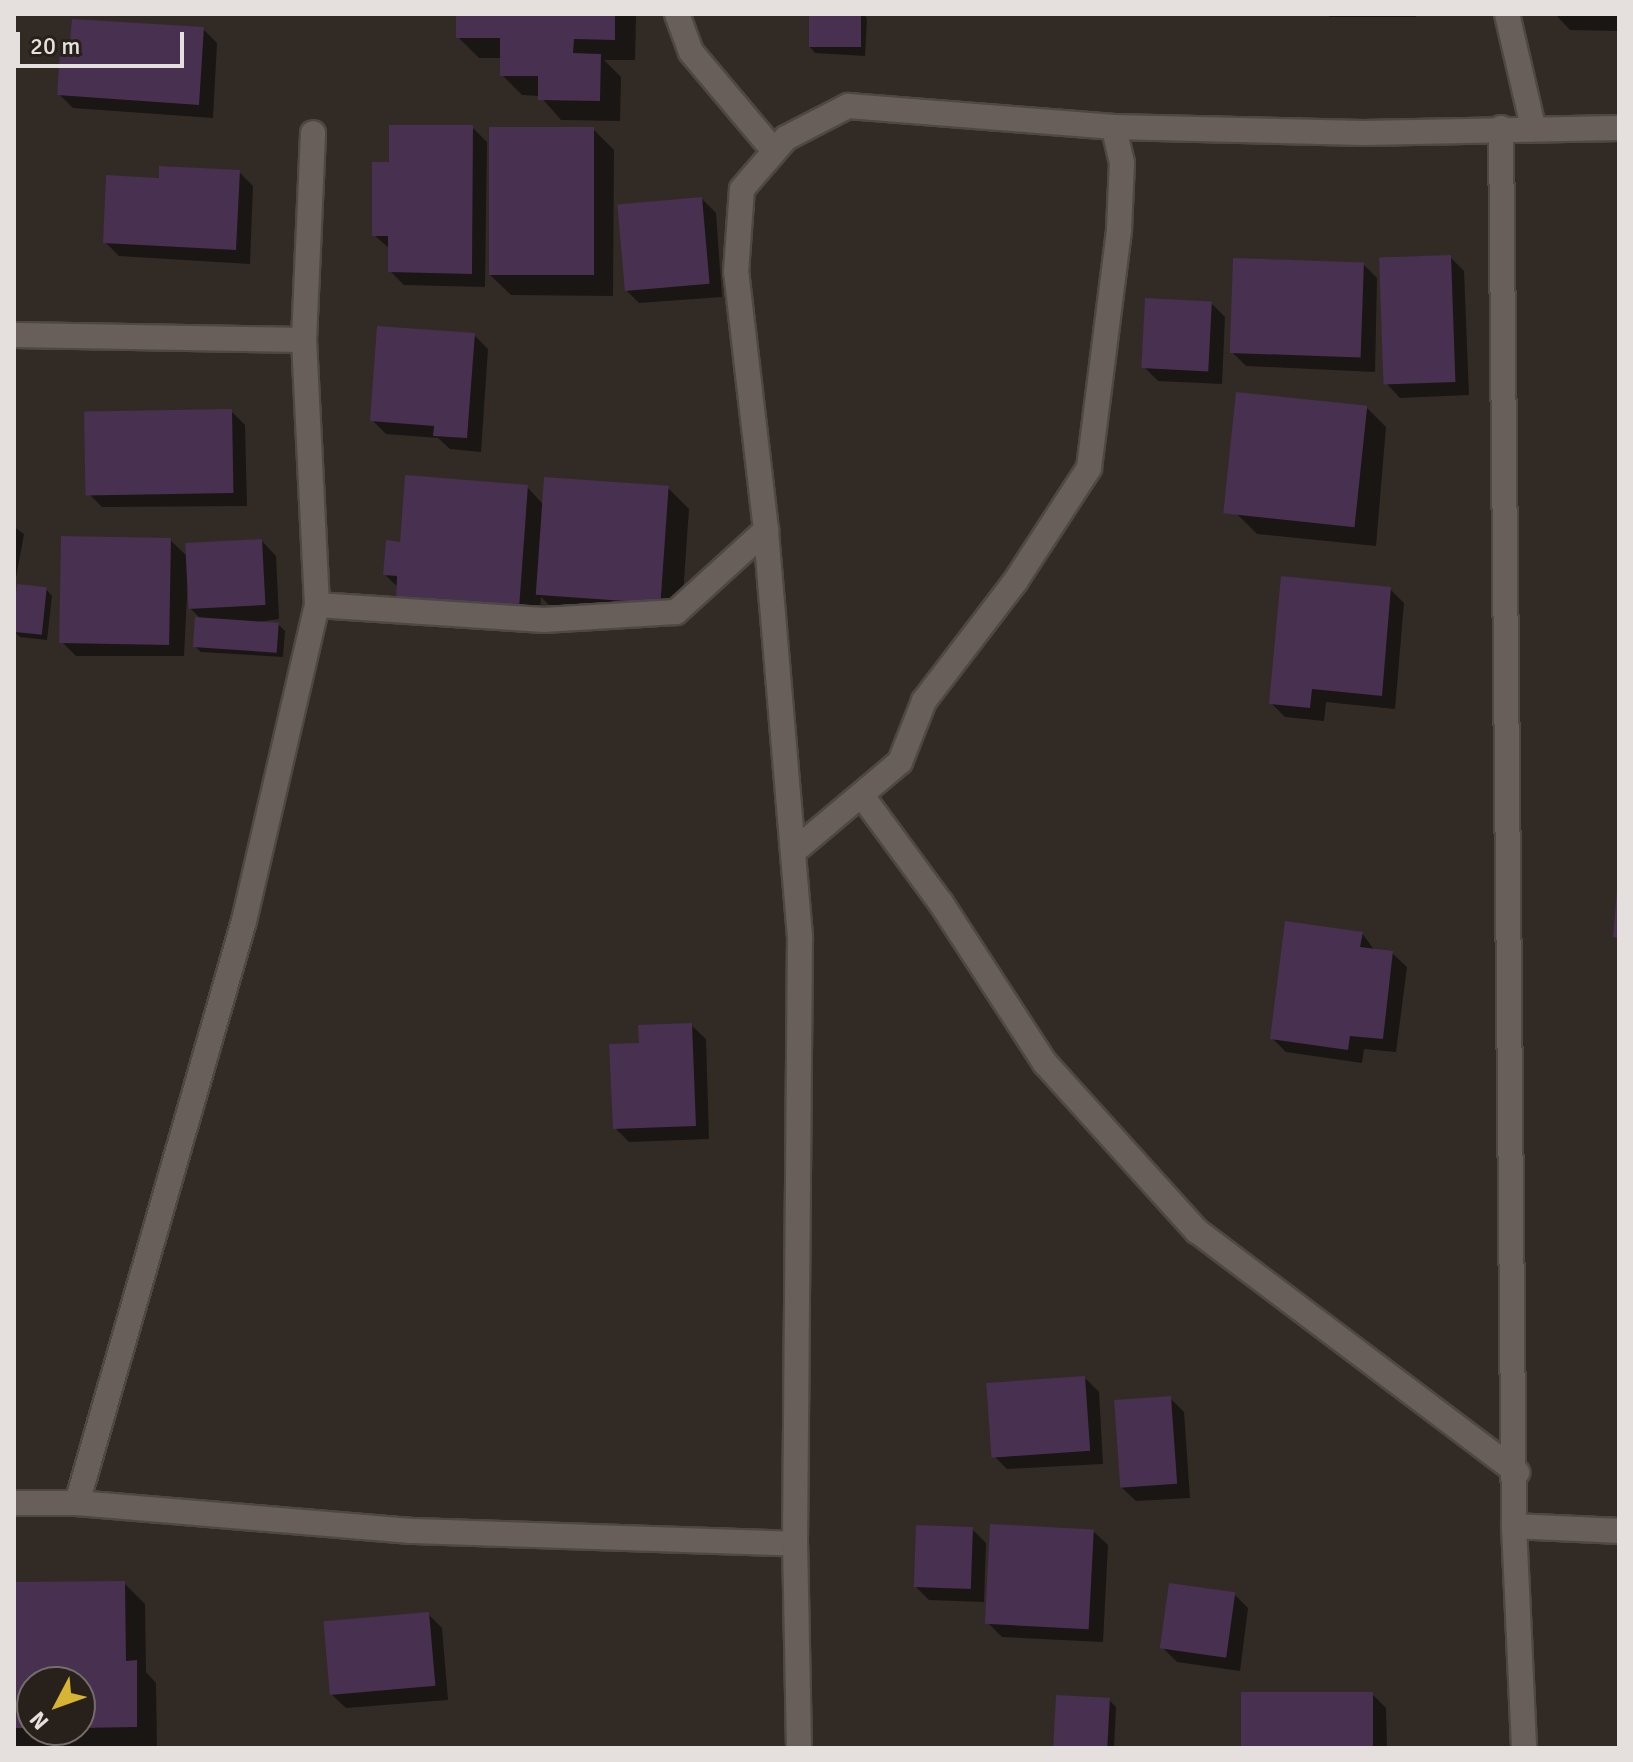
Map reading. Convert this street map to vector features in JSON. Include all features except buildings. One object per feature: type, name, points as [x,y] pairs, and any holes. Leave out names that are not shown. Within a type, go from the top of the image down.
[{"type":"street","points":[[677,14],[691,52],[774,151]]},
{"type":"street","points":[[1507,14],[1533,127]]},
{"type":"street","points":[[799,1748],[795,1544],[800,937],[766,530],[736,272],[742,189],[786,138],[848,106],[1114,127],[1363,133],[1533,127],[1619,128]]},
{"type":"street","points":[[793,852],[863,797],[900,762],[924,701],[1015,582],[1089,468],[1119,229],[1122,163],[1114,127]]},
{"type":"street","points":[[1501,128],[1517,1472],[1514,1526],[1524,1748]]},
{"type":"street","points":[[77,1503],[244,921],[317,605],[304,340],[313,133]]},
{"type":"street","points":[[14,335],[304,340]]},
{"type":"street","points":[[317,605],[544,620],[676,612],[766,530]]},
{"type":"street","points":[[863,797],[941,903],[1045,1063],[1197,1231],[1517,1472]]},
{"type":"street","points":[[14,1503],[77,1503],[411,1531],[795,1544]]},
{"type":"street","points":[[1514,1526],[1619,1531]]}]
